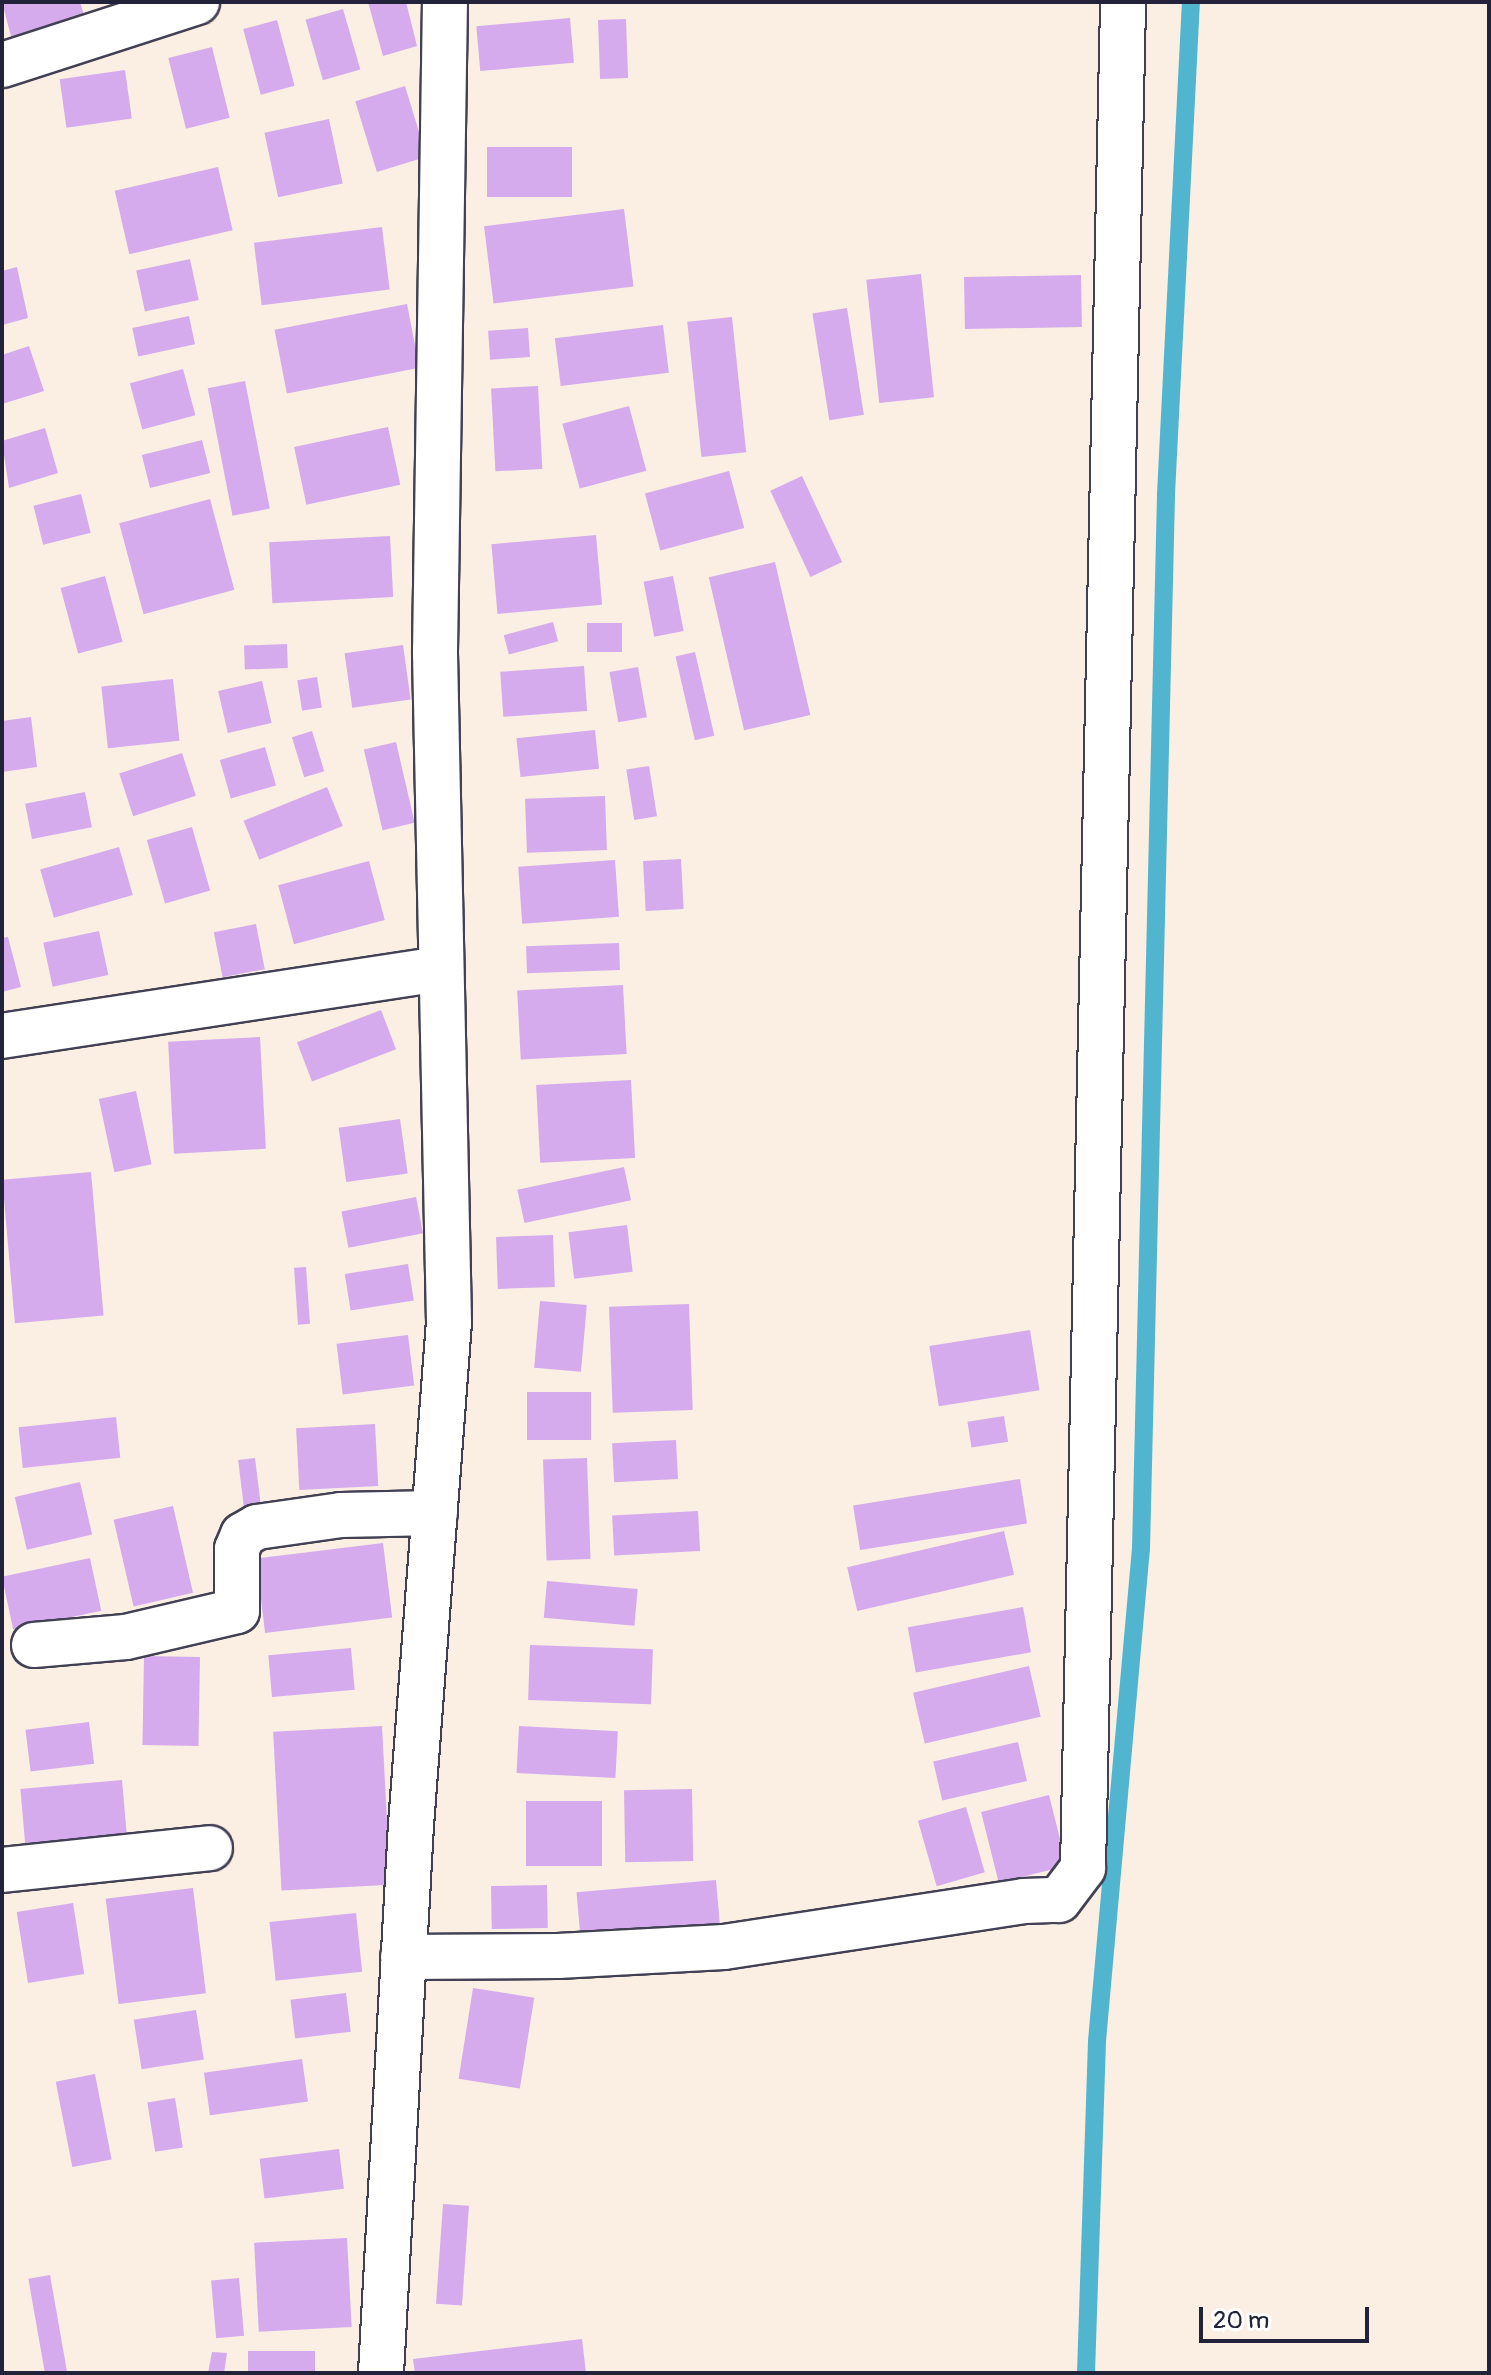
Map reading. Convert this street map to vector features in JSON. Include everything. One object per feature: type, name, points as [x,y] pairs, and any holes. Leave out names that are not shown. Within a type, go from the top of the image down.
[{"type":"street","points":[[2,65],[197,2]]},
{"type":"street","points":[[381,2373],[403,1957],[449,1322],[435,651],[445,2]]},
{"type":"street","points":[[403,1957],[558,1956],[724,1947],[1024,1901],[1059,1900],[1083,1868],[1123,2]]},
{"type":"street","points":[[2,1036],[441,969]]},
{"type":"street","points":[[34,1645],[126,1637],[237,1611],[237,1549],[243,1535],[257,1527],[341,1515],[435,1513]]},
{"type":"street","points":[[2,1870],[210,1848]]},
{"type":"building","points":[[2,2],[80,2],[84,15],[12,40]]},
{"type":"building","points":[[368,2],[406,2],[417,46],[383,56]]},
{"type":"building","points":[[343,9],[360,70],[323,80],[306,20]]},
{"type":"building","points":[[570,18],[574,63],[480,71],[476,26]]},
{"type":"building","points":[[626,19],[628,78],[600,79],[598,20]]},
{"type":"building","points":[[277,20],[295,86],[261,95],[243,29]]},
{"type":"building","points":[[212,47],[230,118],[186,129],[168,58]]},
{"type":"building","points":[[125,70],[132,119],[66,128],[60,79]]},
{"type":"building","points":[[405,86],[427,157],[377,172],[355,101]]},
{"type":"building","points":[[329,119],[343,184],[278,197],[264,133]]},
{"type":"building","points":[[487,147],[572,147],[572,197],[487,197]]},
{"type":"building","points":[[218,167],[233,230],[129,254],[115,191]]},
{"type":"building","points":[[624,209],[634,286],[494,304],[484,226]]},
{"type":"building","points":[[382,227],[390,290],[262,305],[254,243]]},
{"type":"building","points":[[190,259],[199,300],[145,312],[136,270]]},
{"type":"building","points":[[17,267],[28,318],[2,325],[2,271]]},
{"type":"building","points":[[921,274],[934,397],[879,403],[866,280]]},
{"type":"building","points":[[1081,275],[1082,327],[965,329],[964,277]]},
{"type":"building","points":[[407,304],[419,368],[287,394],[274,330]]},
{"type":"building","points":[[847,308],[864,415],[829,420],[812,313]]},
{"type":"building","points":[[189,316],[195,344],[138,356],[132,328]]},
{"type":"building","points":[[732,317],[746,452],[701,457],[687,322]]},
{"type":"building","points":[[663,325],[669,373],[561,386],[555,338]]},
{"type":"building","points":[[528,328],[530,357],[490,360],[488,331]]},
{"type":"building","points":[[29,346],[44,391],[2,404],[2,355]]},
{"type":"building","points":[[183,369],[195,415],[142,430],[130,383]]},
{"type":"building","points":[[245,381],[270,509],[233,516],[208,388]]},
{"type":"building","points":[[538,386],[542,469],[495,471],[491,388]]},
{"type":"building","points":[[629,406],[646,471],[580,489],[562,424]]},
{"type":"building","points":[[388,427],[400,485],[306,505],[294,447]]},
{"type":"building","points":[[45,428],[58,473],[9,488],[2,441]]},
{"type":"building","points":[[202,440],[210,473],[150,488],[142,455]]},
{"type":"building","points":[[729,471],[744,528],[660,551],[645,494]]},
{"type":"building","points":[[802,476],[842,562],[810,577],[770,491]]},
{"type":"building","points":[[81,494],[91,533],[43,545],[33,506]]},
{"type":"building","points":[[210,499],[234,590],[144,614],[119,523]]},
{"type":"building","points":[[596,535],[602,605],[498,614],[491,544]]},
{"type":"building","points":[[390,536],[393,597],[272,603],[269,542]]},
{"type":"building","points":[[775,562],[810,715],[744,730],[709,577]]},
{"type":"building","points":[[105,576],[123,642],[78,654],[61,588]]},
{"type":"building","points":[[673,576],[684,631],[654,637],[644,582]]},
{"type":"building","points":[[553,622],[558,641],[509,655],[504,635]]},
{"type":"building","points":[[587,623],[622,623],[622,652],[587,652]]},
{"type":"building","points":[[287,644],[288,668],[245,669],[244,646]]},
{"type":"building","points":[[403,645],[411,699],[352,708],[345,653]]},
{"type":"building","points":[[695,652],[714,736],[695,740],[676,656]]},
{"type":"building","points":[[584,666],[587,711],[503,717],[500,672]]},
{"type":"building","points":[[638,667],[647,717],[618,722],[609,672]]},
{"type":"building","points":[[317,677],[322,708],[302,711],[297,680]]},
{"type":"building","points":[[173,679],[179,741],[108,748],[101,687]]},
{"type":"building","points":[[262,681],[272,723],[228,733],[218,691]]},
{"type":"building","points":[[31,717],[37,767],[2,772],[2,721]]},
{"type":"building","points":[[595,730],[599,769],[521,777],[516,738]]},
{"type":"building","points":[[312,731],[324,771],[304,777],[292,737]]},
{"type":"building","points":[[396,742],[415,823],[383,830],[364,749]]},
{"type":"building","points":[[265,747],[276,785],[231,798],[220,760]]},
{"type":"building","points":[[182,753],[196,796],[133,816],[119,773]]},
{"type":"building","points":[[649,766],[657,816],[634,820],[626,770]]},
{"type":"building","points":[[327,787],[343,826],[259,860],[244,821]]},
{"type":"building","points":[[85,792],[92,827],[32,839],[25,804]]},
{"type":"building","points":[[605,796],[607,850],[527,853],[525,799]]},
{"type":"building","points":[[192,827],[210,890],[165,903],[147,840]]},
{"type":"building","points":[[119,847],[133,895],[54,918],[40,870]]},
{"type":"building","points":[[681,859],[684,909],[646,911],[643,861]]},
{"type":"building","points":[[615,860],[619,917],[522,924],[518,867]]},
{"type":"building","points":[[369,861],[385,920],[294,944],[278,885]]},
{"type":"building","points":[[256,924],[265,969],[223,977],[214,932]]},
{"type":"building","points":[[99,931],[108,975],[53,987],[43,943]]},
{"type":"building","points":[[8,937],[21,987],[2,992],[2,938]]},
{"type":"building","points":[[619,943],[620,970],[527,973],[526,946]]},
{"type":"building","points":[[623,985],[627,1054],[521,1059],[517,991]]},
{"type":"building","points":[[381,1010],[396,1049],[312,1081],[297,1042]]},
{"type":"building","points":[[260,1037],[266,1149],[174,1154],[168,1042]]},
{"type":"building","points":[[631,1080],[635,1158],[540,1163],[536,1085]]},
{"type":"building","points":[[136,1091],[152,1164],[114,1172],[99,1099]]},
{"type":"building","points":[[400,1119],[408,1173],[346,1182],[339,1128]]},
{"type":"building","points":[[624,1167],[631,1200],[524,1223],[517,1190]]},
{"type":"building","points":[[91,1172],[104,1315],[15,1323],[2,1180]]},
{"type":"building","points":[[416,1197],[423,1233],[348,1248],[341,1212]]},
{"type":"building","points":[[627,1225],[633,1272],[574,1279],[568,1232]]},
{"type":"building","points":[[553,1235],[555,1287],[498,1289],[496,1237]]},
{"type":"building","points":[[408,1264],[414,1301],[351,1311],[345,1274]]},
{"type":"building","points":[[306,1267],[310,1324],[298,1325],[294,1268]]},
{"type":"building","points":[[540,1301],[587,1305],[581,1372],[534,1368]]},
{"type":"building","points":[[689,1304],[693,1410],[613,1413],[609,1307]]},
{"type":"building","points":[[1030,1330],[1040,1390],[939,1406],[929,1346]]},
{"type":"building","points":[[408,1335],[414,1386],[343,1394],[337,1344]]},
{"type":"building","points":[[527,1392],[591,1392],[591,1440],[527,1440]]},
{"type":"building","points":[[1004,1416],[1008,1442],[972,1447],[967,1422]]},
{"type":"building","points":[[116,1417],[120,1458],[23,1468],[19,1427]]},
{"type":"building","points":[[375,1424],[378,1486],[299,1490],[296,1428]]},
{"type":"building","points":[[676,1440],[678,1479],[614,1482],[612,1443]]},
{"type":"building","points":[[255,1458],[261,1508],[244,1510],[238,1460]]},
{"type":"building","points":[[587,1458],[591,1559],[547,1560],[543,1460]]},
{"type":"building","points":[[1020,1479],[1027,1523],[860,1550],[853,1505]]},
{"type":"building","points":[[80,1482],[92,1535],[27,1550],[15,1497]]},
{"type":"building","points":[[173,1506],[193,1593],[134,1606],[114,1520]]},
{"type":"building","points":[[698,1511],[700,1551],[614,1555],[612,1516]]},
{"type":"building","points":[[1004,1531],[1014,1575],[857,1611],[847,1567]]},
{"type":"building","points":[[383,1543],[392,1617],[265,1633],[256,1559]]},
{"type":"building","points":[[90,1558],[101,1611],[13,1630],[2,1577]]},
{"type":"building","points":[[547,1581],[638,1589],[634,1626],[544,1618]]},
{"type":"building","points":[[1023,1607],[1031,1652],[916,1673],[908,1627]]},
{"type":"building","points":[[530,1645],[653,1649],[651,1704],[528,1700]]},
{"type":"building","points":[[351,1648],[355,1690],[272,1697],[268,1655]]},
{"type":"building","points":[[144,1656],[200,1657],[198,1746],[142,1745]]},
{"type":"building","points":[[1029,1666],[1041,1717],[925,1743],[913,1693]]},
{"type":"building","points":[[89,1722],[94,1764],[31,1771],[25,1730]]},
{"type":"building","points":[[382,1726],[390,1885],[281,1890],[273,1732]]},
{"type":"building","points":[[519,1726],[618,1731],[615,1778],[517,1773]]},
{"type":"building","points":[[1018,1742],[1027,1781],[942,1801],[933,1762]]},
{"type":"building","points":[[122,1780],[128,1846],[26,1855],[20,1789]]},
{"type":"building","points":[[692,1789],[693,1861],[625,1862],[624,1790]]},
{"type":"building","points":[[1049,1795],[1067,1866],[999,1883],[981,1812]]},
{"type":"building","points":[[526,1801],[602,1801],[602,1866],[526,1866]]},
{"type":"building","points":[[966,1807],[985,1872],[937,1886],[918,1821]]},
{"type":"building","points":[[716,1880],[720,1928],[581,1940],[577,1892]]},
{"type":"building","points":[[547,1885],[548,1928],[492,1929],[491,1886]]},
{"type":"building","points":[[193,1888],[206,1993],[119,2004],[106,1899]]},
{"type":"building","points":[[73,1903],[84,1974],[28,1983],[17,1912]]},
{"type":"building","points":[[356,1913],[362,1972],[276,1981],[269,1922]]},
{"type":"building","points":[[473,1988],[534,1998],[520,2089],[459,2079]]},
{"type":"building","points":[[346,1993],[351,2032],[295,2039],[290,2000]]},
{"type":"building","points":[[196,2010],[204,2059],[142,2069],[134,2020]]},
{"type":"building","points":[[302,2059],[308,2102],[210,2115],[204,2073]]},
{"type":"building","points":[[95,2074],[112,2159],[72,2167],[56,2082]]},
{"type":"building","points":[[175,2098],[183,2147],[155,2152],[147,2102]]},
{"type":"building","points":[[339,2149],[344,2189],[264,2198],[260,2159]]},
{"type":"building","points":[[443,2204],[469,2206],[462,2306],[436,2304]]},
{"type":"building","points":[[347,2238],[352,2327],[259,2332],[254,2243]]},
{"type":"building","points":[[50,2275],[67,2372],[45,2373],[28,2279]]},
{"type":"building","points":[[239,2278],[244,2336],[216,2338],[211,2280]]},
{"type":"building","points":[[582,2339],[586,2373],[415,2373],[413,2359]]},
{"type":"building","points":[[248,2351],[315,2351],[315,2373],[248,2373]]},
{"type":"building","points":[[212,2352],[227,2353],[224,2373],[208,2373]]},
{"type":"waterway","points":[[1086,2373],[1097,2041],[1141,1549],[1166,494],[1191,2]]}]
